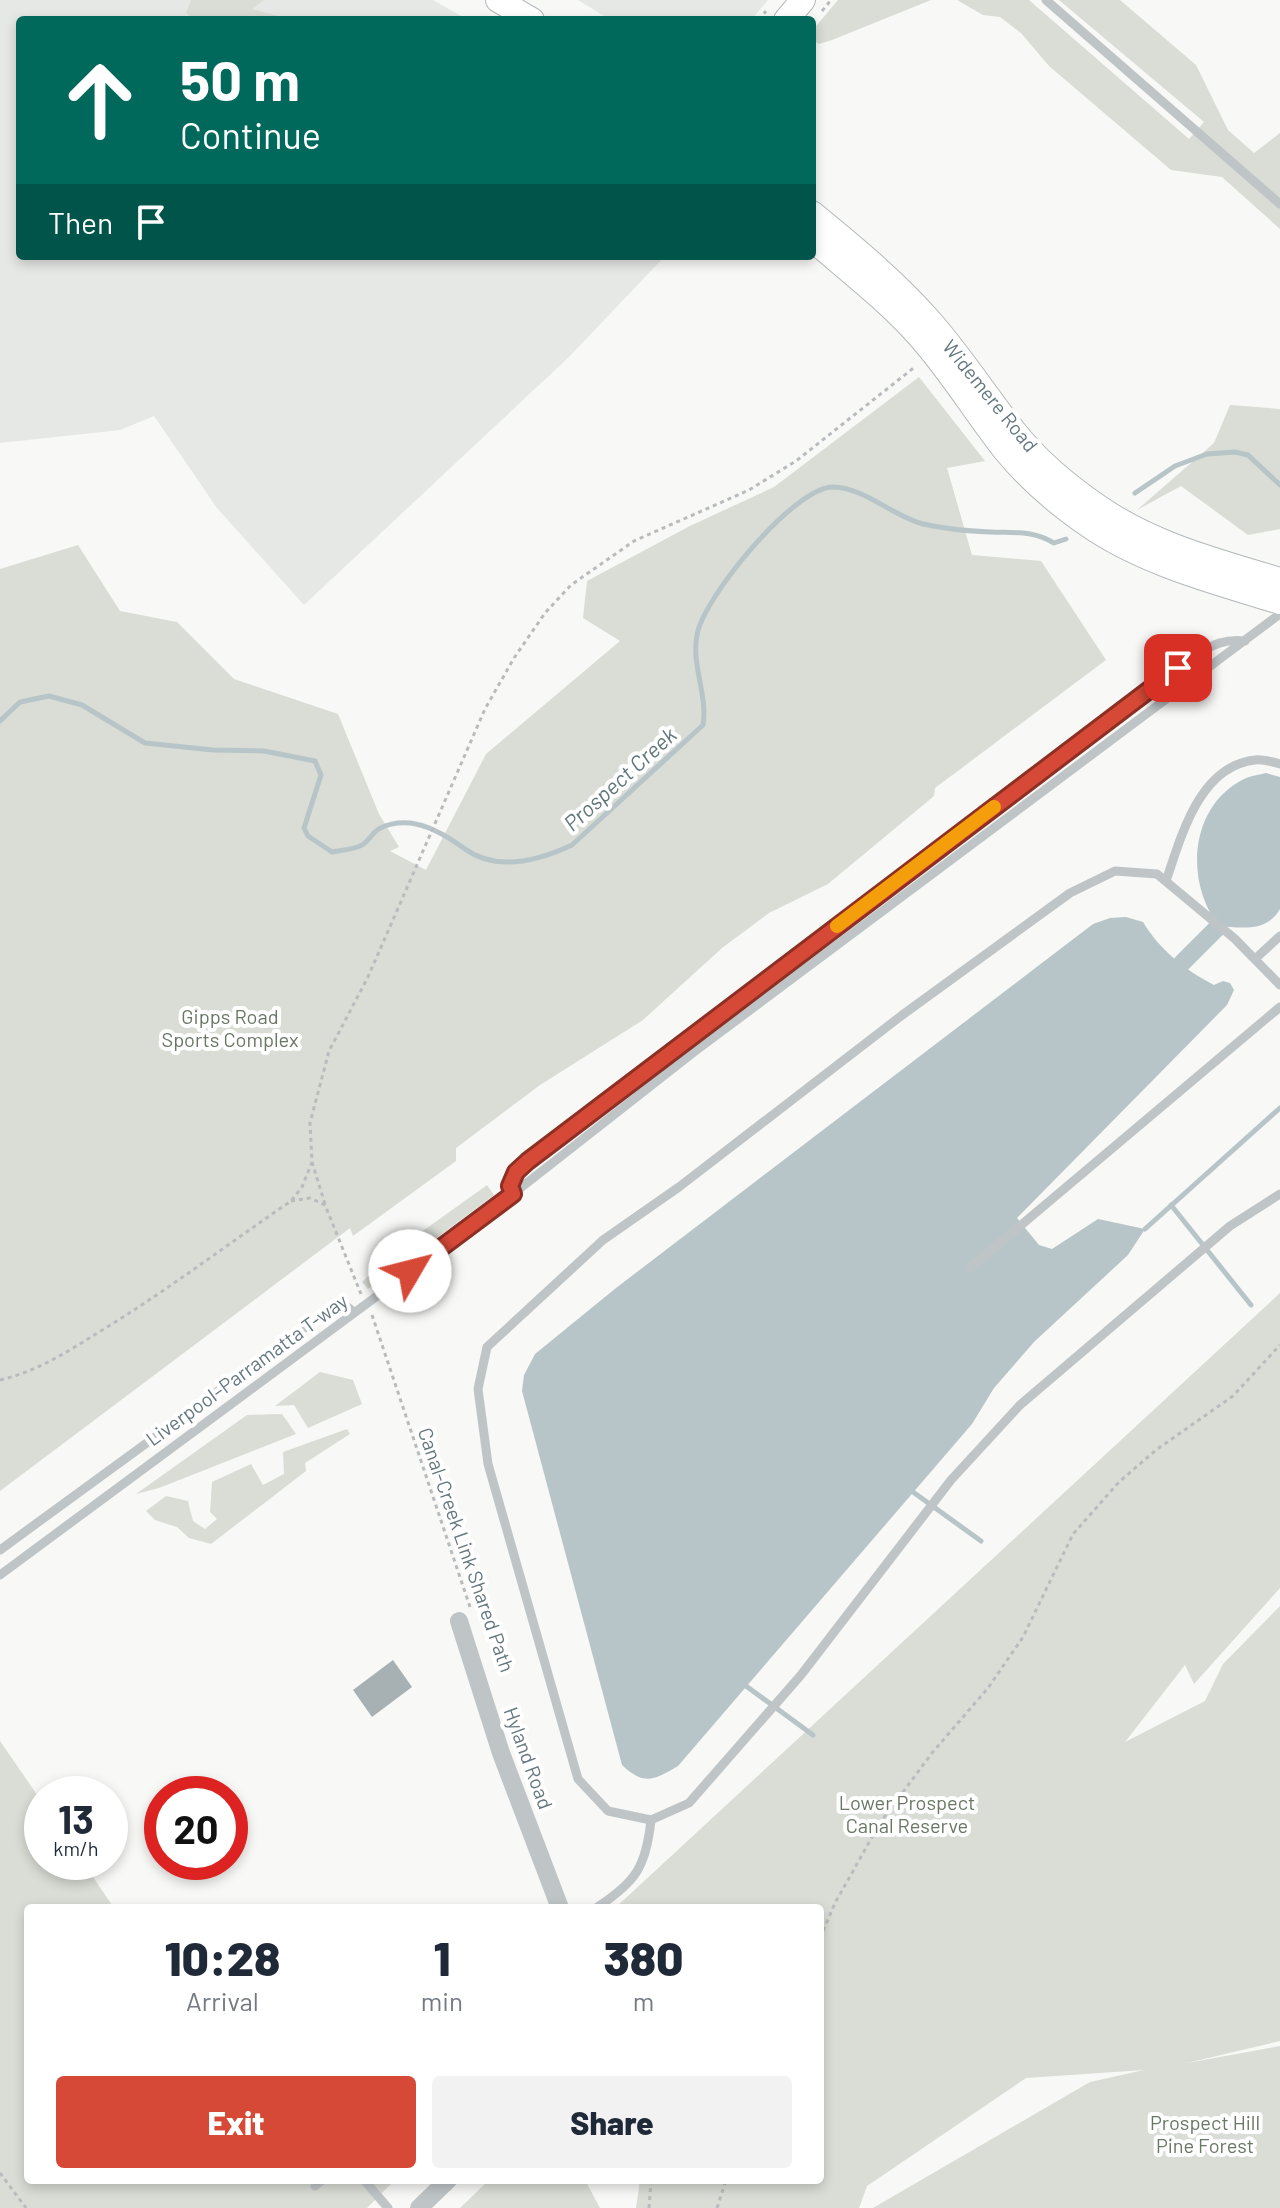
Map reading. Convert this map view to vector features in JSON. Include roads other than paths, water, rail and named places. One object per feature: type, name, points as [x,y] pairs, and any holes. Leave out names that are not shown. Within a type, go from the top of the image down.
[{"type":"main road","points":[[498,0],[525,16]]},
{"type":"main road","points":[[789,16],[803,0]]},
{"type":"main road","name":"Widemere Road","points":[[816,216],[922,311],[1060,504],[1096,530],[1186,551],[1277,599]]},
{"type":"main road","name":"Widemere Road","points":[[816,242],[897,313],[1024,456]]},
{"type":"street","name":"Hyland Road","points":[[466,1617],[501,1753],[558,1904]]},
{"type":"street","points":[[419,2208],[444,2184]]},
{"type":"lane","points":[[1046,0],[1280,204]]},
{"type":"lane","name":"Liverpool–Parramatta T-way","points":[[0,1575],[513,1194],[694,1052],[1245,641],[1277,599]]},
{"type":"lane","points":[[513,1194],[510,1186],[513,1176],[528,1161],[893,883],[1196,655],[1229,639],[1245,641]]},
{"type":"lane","points":[[1166,881],[1187,819],[1207,787],[1229,770],[1255,760],[1280,764]]},
{"type":"lane","points":[[1280,985],[1235,939],[1157,874],[1115,871],[1070,893],[913,1007],[679,1187],[603,1240],[487,1347],[478,1389],[488,1464],[578,1779],[608,1811],[651,1820],[689,1803],[801,1675],[951,1480],[1020,1405],[1230,1226],[1280,1194]]},
{"type":"lane","points":[[1255,959],[1280,936]]},
{"type":"lane","points":[[970,1268],[1280,1007]]},
{"type":"lane","points":[[0,1550],[329,1310],[343,1304],[354,1313]]},
{"type":"lane","points":[[601,1904],[633,1878],[645,1861],[651,1820]]},
{"type":"lane","points":[[367,2184],[388,2208]]},
{"type":"waterway","name":"Prospect Creek","points":[[1135,493],[1175,466],[1207,454],[1235,452],[1248,455],[1280,485]]},
{"type":"waterway","name":"Prospect Creek","points":[[0,721],[20,702],[49,696],[82,705],[145,743],[213,750],[264,751],[315,761],[321,775],[304,828],[308,836],[332,852],[359,847],[382,827],[406,823],[432,829],[477,856],[491,860],[533,859],[572,845],[703,725],[696,646],[703,618],[715,596],[753,547],[774,524],[816,492],[833,487],[857,492],[900,515],[931,526],[1030,534],[1054,543],[1066,539]]},
{"type":"waterway","points":[[1182,963],[1219,926]]},
{"type":"waterway","points":[[1145,1229],[1280,1108]]},
{"type":"waterway","points":[[1171,1205],[1251,1305]]},
{"type":"waterway","points":[[913,1492],[981,1541]]},
{"type":"waterway","points":[[746,1686],[813,1735]]},
{"type":"park label","name":"Gipps Road Sports Complex","points":[[230,1028]]},
{"type":"park label","name":"Lower Prospect Canal Reserve","points":[[907,1814]]},
{"type":"park label","name":"Prospect Hill Pine Forest","points":[[1205,2134]]}]
